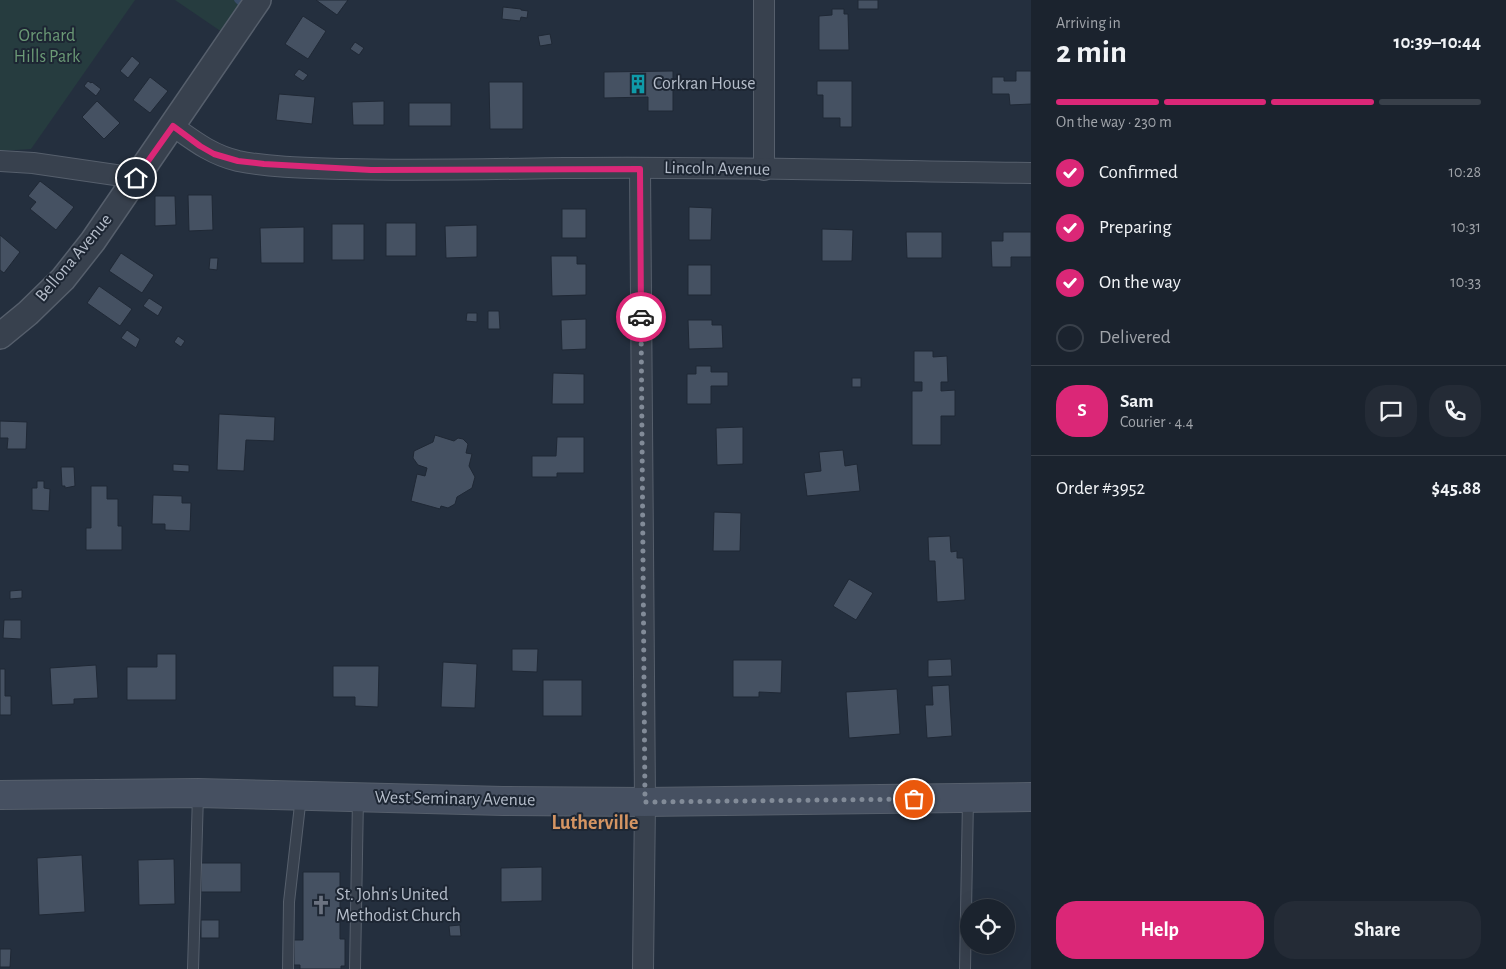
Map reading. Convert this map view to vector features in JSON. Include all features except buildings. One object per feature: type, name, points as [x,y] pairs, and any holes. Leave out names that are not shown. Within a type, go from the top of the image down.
[{"type":"main road","name":"West Seminary Avenue","points":[[0,795],[198,793],[645,802],[1031,797]]},
{"type":"street","name":"Bellona Avenue","points":[[0,336],[28,313],[62,278],[92,241],[258,0]]},
{"type":"street","points":[[764,0],[764,170]]},
{"type":"street","name":"Lincoln Avenue","points":[[173,126],[214,154],[238,161],[371,170],[640,169],[1031,173]]},
{"type":"street","points":[[0,161],[33,163],[136,178]]},
{"type":"street","points":[[640,169],[645,802],[643,969]]},
{"type":"lane","points":[[193,969],[198,793]]},
{"type":"lane","points":[[288,969],[289,902],[301,796]]},
{"type":"lane","points":[[355,969],[358,797]]},
{"type":"lane","points":[[964,969],[968,798]]},
{"type":"green space","name":"Orchard Hills Park","points":[[0,0],[135,0],[31,149],[0,151]]},
{"type":"green space","points":[[175,0],[243,0],[222,32]]},
{"type":"waterway","points":[[237,0],[241,4]]},
{"type":"way so far","points":[[641,317],[645,802],[914,799]]},
{"type":"place","name":"Corkran House","points":[[638,84]]},
{"type":"place","name":"St. John's United Methodist Church","points":[[321,905]]},
{"type":"district","name":"Lutherville","points":[[595,823]]},
{"type":"route","points":[[136,178],[173,126],[214,154],[238,161],[264,164],[371,170],[640,169],[641,317]]}]
